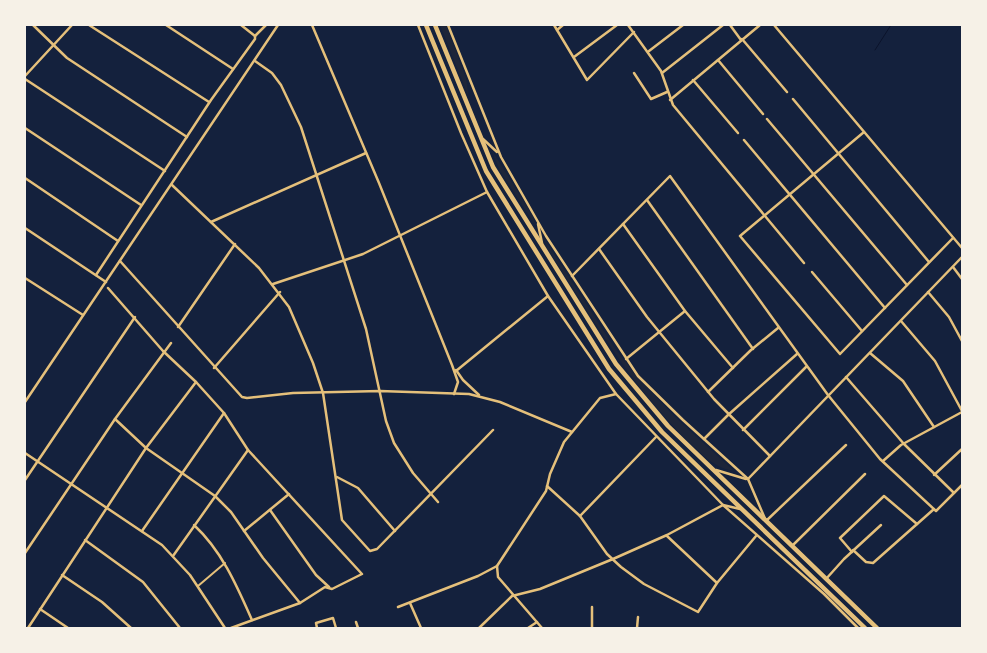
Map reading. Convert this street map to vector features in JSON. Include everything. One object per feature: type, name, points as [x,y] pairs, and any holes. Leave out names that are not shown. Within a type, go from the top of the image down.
[{"type":"highway","points":[[426,25],[486,171],[597,352],[652,421],[865,628]]},
{"type":"highway","points":[[435,25],[480,137],[502,182],[622,372],[668,426],[878,628]]},
{"type":"street","points":[[33,25],[67,58],[187,137]]},
{"type":"street","points":[[72,25],[53,44],[25,78],[164,171]]},
{"type":"street","points":[[89,25],[210,102]]},
{"type":"street","points":[[166,25],[233,69]]},
{"type":"street","points":[[241,25],[255,36]]},
{"type":"street","points":[[96,275],[210,102],[255,36],[266,25]]},
{"type":"street","points":[[25,402],[278,25]]},
{"type":"street","points":[[312,25],[452,365],[458,382],[454,394]]},
{"type":"street","points":[[418,25],[461,134],[487,192],[548,296],[616,394],[656,438],[724,505],[824,594],[858,628]]},
{"type":"street","points":[[448,25],[501,157],[535,217],[572,276],[626,359],[650,389],[748,479],[766,521],[846,444]]},
{"type":"street","points":[[554,25],[587,80],[634,32]]},
{"type":"street","points":[[557,30],[563,25]]},
{"type":"street","points":[[574,58],[617,25]]},
{"type":"street","points":[[628,25],[649,51],[662,73],[670,100],[804,263]]},
{"type":"street","points":[[649,51],[683,25]]},
{"type":"street","points":[[662,73],[723,25]]},
{"type":"street","points":[[730,25],[787,92]]},
{"type":"street","points":[[670,100],[760,25]]},
{"type":"street","points":[[774,25],[962,248]]},
{"type":"street","points":[[718,60],[764,114]]},
{"type":"street","points":[[255,61],[272,73],[284,91],[301,127],[366,329],[394,444],[413,473],[438,502]]},
{"type":"street","points":[[634,73],[651,99],[667,92]]},
{"type":"street","points":[[693,80],[738,133]]},
{"type":"street","points":[[793,99],[929,262]]},
{"type":"street","points":[[767,119],[907,285]]},
{"type":"street","points":[[25,128],[141,205]]},
{"type":"street","points":[[864,132],[740,236],[840,354],[953,238]]},
{"type":"street","points":[[480,137],[493,147],[501,157]]},
{"type":"street","points":[[744,140],[885,308]]},
{"type":"street","points":[[211,222],[366,153]]},
{"type":"street","points":[[572,276],[670,176],[828,396],[883,461],[935,510]]},
{"type":"street","points":[[25,178],[118,241]]},
{"type":"street","points":[[172,185],[235,244],[280,292],[289,307],[306,344],[323,393],[342,520],[370,551],[377,549],[396,531],[492,430]]},
{"type":"street","points":[[273,284],[345,261],[380,246],[487,192]]},
{"type":"street","points":[[647,200],[753,349]]},
{"type":"street","points":[[535,217],[546,254]]},
{"type":"street","points":[[623,224],[685,311],[733,368]]},
{"type":"street","points":[[25,228],[106,282]]},
{"type":"street","points":[[178,327],[235,244]]},
{"type":"street","points":[[599,248],[659,332],[708,392],[728,415],[770,456]]},
{"type":"street","points":[[748,479],[962,258]]},
{"type":"street","points":[[120,261],[234,390],[248,398],[380,391],[481,396],[572,432]]},
{"type":"street","points":[[953,267],[962,279]]},
{"type":"street","points":[[812,272],[862,331]]},
{"type":"street","points":[[25,278],[84,315]]},
{"type":"street","points":[[108,288],[163,351],[196,382],[224,414],[248,450],[362,574],[332,589],[325,587],[300,603],[231,628]]},
{"type":"street","points":[[214,368],[280,292]]},
{"type":"street","points":[[928,292],[948,317],[962,341]]},
{"type":"street","points":[[456,370],[548,296]]},
{"type":"street","points":[[626,359],[685,311]]},
{"type":"street","points":[[25,480],[135,317]]},
{"type":"street","points":[[883,461],[904,444],[962,411],[935,361],[901,321]]},
{"type":"street","points":[[708,392],[778,328]]},
{"type":"street","points":[[25,553],[115,419],[171,342]]},
{"type":"street","points":[[870,353],[902,381],[934,427]]},
{"type":"street","points":[[704,440],[728,415],[797,354]]},
{"type":"street","points":[[452,365],[463,380],[481,396]]},
{"type":"street","points":[[743,430],[807,367]]},
{"type":"street","points":[[846,377],[904,444],[954,493]]},
{"type":"street","points":[[28,628],[146,448],[196,382]]},
{"type":"street","points":[[398,607],[478,576],[497,566],[541,499],[564,442],[600,398],[616,394]]},
{"type":"street","points":[[142,531],[224,414]]},
{"type":"street","points":[[115,419],[146,448],[215,496],[244,530],[286,588],[300,603]]},
{"type":"street","points":[[580,516],[656,438]]},
{"type":"street","points":[[934,475],[962,449]]},
{"type":"street","points":[[173,556],[248,450]]},
{"type":"street","points":[[25,453],[142,531],[173,556],[198,586],[225,628]]},
{"type":"street","points":[[712,470],[748,479]]},
{"type":"street","points":[[792,546],[866,474]]},
{"type":"street","points":[[336,477],[358,488],[396,531]]},
{"type":"street","points":[[917,524],[884,496],[840,538],[866,562],[872,563],[935,510],[962,485]]},
{"type":"street","points":[[547,486],[580,516],[595,538],[614,559],[644,584],[698,612],[717,583],[757,536]]},
{"type":"street","points":[[244,530],[289,494]]},
{"type":"street","points":[[479,628],[512,596],[540,589],[614,559],[667,535],[724,505],[742,509]]},
{"type":"street","points":[[270,510],[322,583],[332,589]]},
{"type":"street","points":[[194,525],[204,534],[224,563],[252,620]]},
{"type":"street","points":[[826,579],[882,525]]},
{"type":"street","points":[[667,535],[717,583]]},
{"type":"street","points":[[85,540],[143,582],[180,628]]},
{"type":"street","points":[[198,586],[224,563]]},
{"type":"street","points":[[497,566],[498,577],[512,596],[520,601],[542,628]]},
{"type":"street","points":[[62,575],[102,602],[130,628]]},
{"type":"street","points":[[410,603],[421,628]]},
{"type":"street","points":[[592,607],[592,628]]},
{"type":"street","points":[[40,609],[68,628]]},
{"type":"street","points":[[637,628],[638,617]]},
{"type":"street","points":[[318,628],[316,623],[333,618],[336,628]]},
{"type":"street","points":[[356,622],[358,628]]},
{"type":"street","points":[[528,628],[537,622]]},
{"type":"shaded area","points":[[440,25],[446,25],[466,78],[469,98]]},
{"type":"shaded area","points":[[491,149],[533,216],[535,225],[500,171]]},
{"type":"shaded area","points":[[544,238],[614,347],[637,377],[674,416],[734,471],[714,464],[703,455],[647,396],[595,324],[547,248]]},
{"type":"waterway","points":[[875,50],[891,25]]}]
